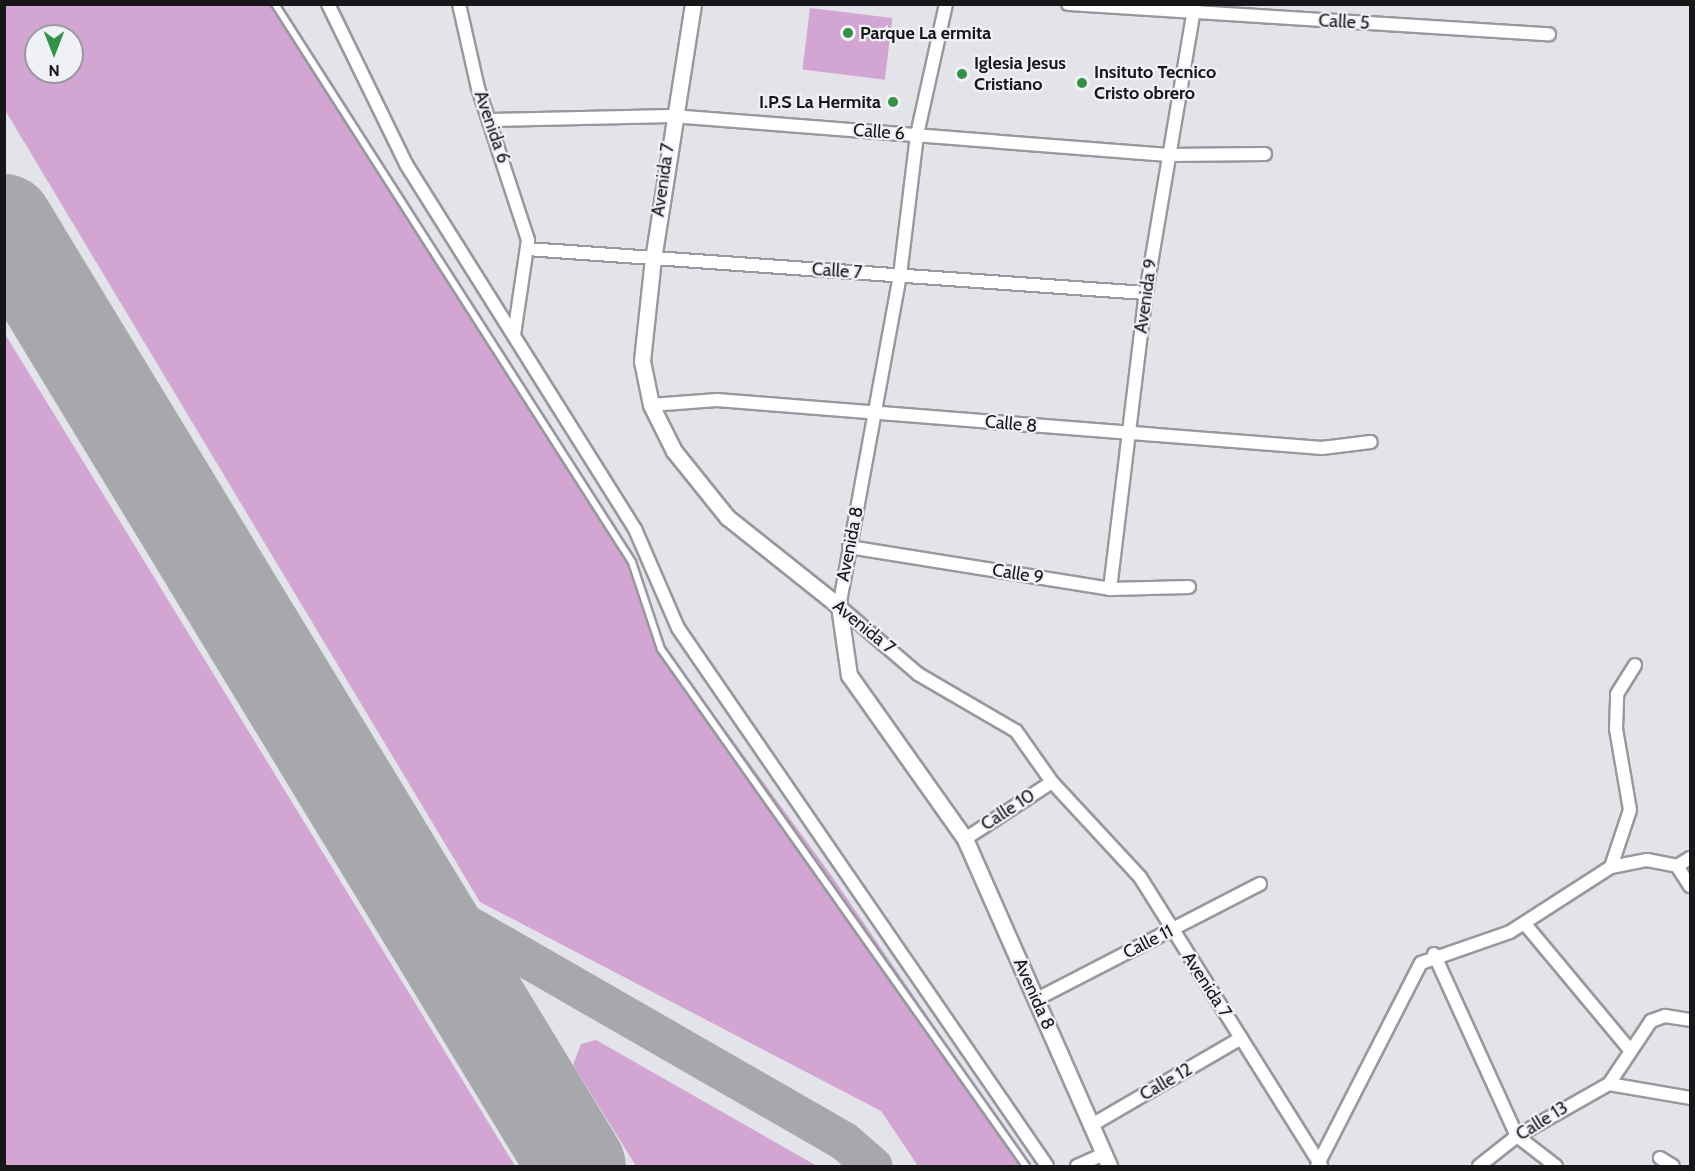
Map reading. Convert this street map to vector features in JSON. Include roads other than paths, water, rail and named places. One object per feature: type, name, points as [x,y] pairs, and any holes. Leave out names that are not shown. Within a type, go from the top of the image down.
[{"type":"street","points":[[328,4],[406,164],[635,529],[678,628],[1047,1167]]},
{"type":"street","name":"Avenida 6","points":[[459,4],[478,88],[492,120],[527,249]]},
{"type":"street","name":"Avenida 7","points":[[693,4],[672,117],[642,361],[651,405],[674,451],[727,517],[839,606],[918,674],[1016,731],[1052,782],[1140,877],[1319,1166]]},
{"type":"street","name":"Avenida 8","points":[[946,4],[917,135],[900,276],[839,606],[849,675],[964,838],[1037,999],[1106,1160]]},
{"type":"street","name":"Calle 5","points":[[1068,4],[1195,9],[1549,33]]},
{"type":"street","name":"Avenida 9","points":[[1110,589],[1146,293],[1195,9]]},
{"type":"street","name":"Calle 6","points":[[492,120],[672,117],[1168,155],[1265,154]]},
{"type":"street","points":[[514,335],[527,249]]},
{"type":"street","name":"Calle 7","points":[[527,249],[1146,293]]},
{"type":"street","name":"Calle 8","points":[[651,405],[717,400],[1127,435],[1322,448],[1371,442]]},
{"type":"street","name":"Calle 9","points":[[849,547],[1110,589],[1189,588]]},
{"type":"street","points":[[1611,867],[1630,810],[1616,729],[1617,694],[1635,665]]},
{"type":"street","name":"Calle 10","points":[[964,838],[1052,782]]},
{"type":"street","points":[[1319,1166],[1421,963],[1434,954],[1525,924],[1611,867],[1647,860],[1677,866],[1690,858]]},
{"type":"street","points":[[1677,866],[1690,886]]},
{"type":"street","name":"Calle 11","points":[[1037,999],[1260,884]]},
{"type":"street","points":[[1525,924],[1631,1051]]},
{"type":"street","points":[[1434,954],[1517,1136],[1556,1167]]},
{"type":"street","points":[[1690,1020],[1665,1016],[1650,1021],[1609,1084],[1690,1098]]},
{"type":"street","name":"Calle 12","points":[[1090,1126],[1241,1038]]},
{"type":"street","name":"Calle 13","points":[[1479,1167],[1517,1136],[1609,1084]]},
{"type":"street","points":[[1660,1158],[1673,1167]]},
{"type":"street","points":[[1077,1167],[1106,1160]]},
{"type":"lane","points":[[275,4],[632,562],[661,649],[1026,1167]]},
{"type":"place","name":"Parque La ermita","points":[[848,33]]},
{"type":"place","name":"Iglesia Jesus Cristiano","points":[[962,74]]},
{"type":"place","name":"Insituto Tecnico Cristo obrero","points":[[1082,83]]},
{"type":"place","name":"I.P.S La Hermita","points":[[893,102]]}]
